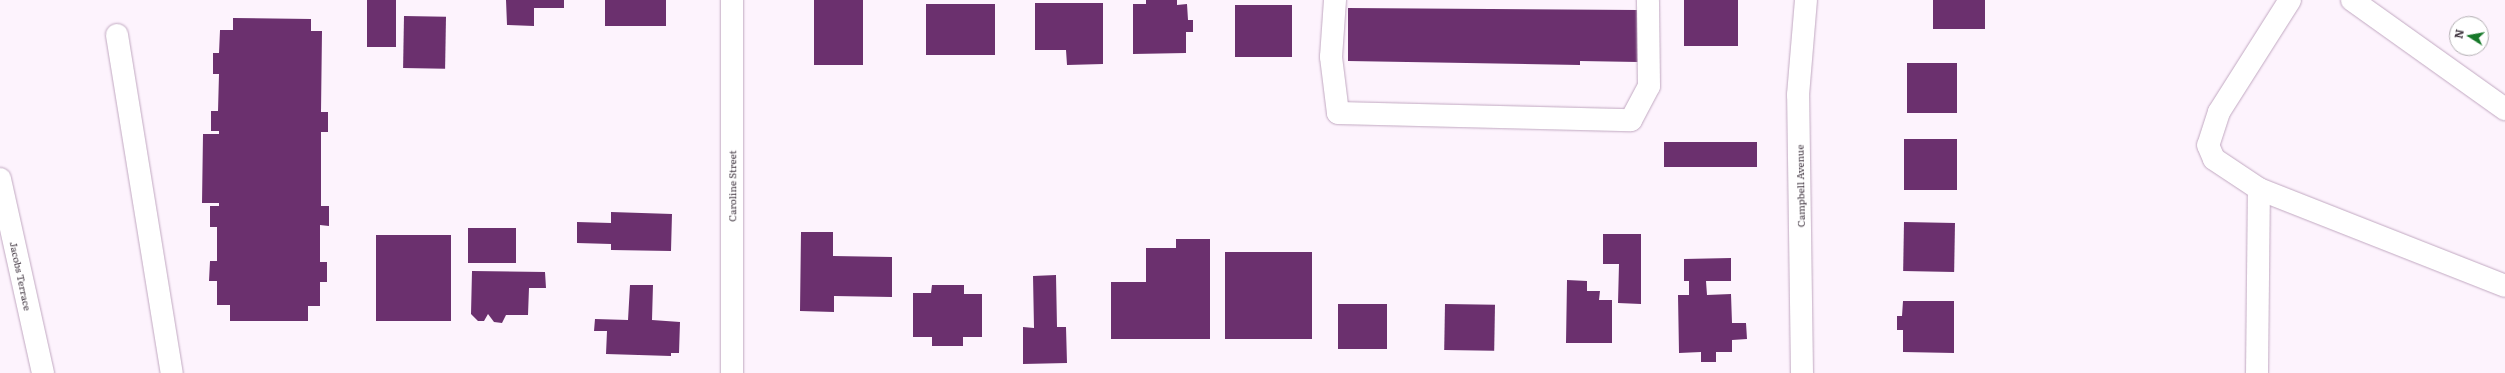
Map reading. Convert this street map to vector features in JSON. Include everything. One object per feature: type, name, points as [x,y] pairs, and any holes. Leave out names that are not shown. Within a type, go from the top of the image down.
[{"type":"street","name":"Caroline Street","points":[[732,0],[732,373]]},
{"type":"street","points":[[1335,0],[1330,57],[1338,112],[1631,120],[1649,86],[1648,0]]},
{"type":"street","name":"Campbell Avenue","points":[[1802,373],[1798,95],[1806,0]]},
{"type":"street","points":[[2290,0],[2219,112],[2208,145],[2214,159],[2259,189],[2505,286]]},
{"type":"street","points":[[2352,0],[2505,109]]},
{"type":"street","points":[[117,35],[172,373]]},
{"type":"street","name":"Jacobs Terrace","points":[[0,179],[43,373]]},
{"type":"street","points":[[2257,373],[2259,189]]},
{"type":"building","points":[[367,0],[396,0],[396,47],[367,47]]},
{"type":"building","points":[[506,0],[564,0],[564,8],[534,8],[534,26],[507,25]]},
{"type":"building","points":[[605,0],[666,0],[666,26],[605,26]]},
{"type":"building","points":[[814,0],[863,0],[863,65],[814,65]]},
{"type":"building","points":[[1146,0],[1177,0],[1177,5],[1187,4],[1188,20],[1193,20],[1193,32],[1186,32],[1186,53],[1133,54],[1133,4],[1146,4]]},
{"type":"building","points":[[1684,0],[1738,0],[1738,46],[1684,46]]},
{"type":"building","points":[[1933,0],[1985,0],[1985,29],[1933,29]]},
{"type":"building","points":[[1035,3],[1103,3],[1103,64],[1067,65],[1066,50],[1035,50]]},
{"type":"building","points":[[926,4],[995,4],[995,55],[926,55]]},
{"type":"building","points":[[1235,5],[1292,5],[1292,57],[1235,57]]},
{"type":"building","points":[[1348,8],[1638,10],[1638,62],[1580,61],[1580,65],[1348,61]]},
{"type":"building","points":[[404,16],[446,17],[445,69],[403,68]]},
{"type":"building","points":[[233,18],[311,19],[311,31],[322,31],[321,112],[328,112],[328,132],[321,132],[321,206],[329,206],[329,226],[320,225],[320,262],[327,262],[327,282],[320,282],[320,306],[308,306],[308,321],[230,321],[230,305],[217,305],[217,281],[209,281],[210,261],[217,261],[217,227],[210,227],[210,206],[219,206],[219,203],[202,203],[203,134],[219,134],[219,131],[211,131],[211,111],[218,111],[219,74],[213,74],[213,53],[219,53],[220,30],[233,30]]},
{"type":"building","points":[[1907,63],[1957,63],[1957,113],[1907,113]]},
{"type":"building","points":[[1904,139],[1957,139],[1957,190],[1904,190]]},
{"type":"building","points":[[1664,142],[1757,142],[1757,167],[1664,167]]},
{"type":"building","points":[[611,212],[672,214],[671,251],[611,250],[611,244],[577,243],[577,222],[611,223]]},
{"type":"building","points":[[1904,222],[1955,223],[1954,272],[1903,271]]},
{"type":"building","points":[[468,228],[516,228],[516,263],[468,263]]},
{"type":"building","points":[[801,232],[833,232],[833,256],[892,257],[892,297],[834,296],[834,312],[800,311]]},
{"type":"building","points":[[1603,234],[1641,234],[1641,304],[1618,303],[1619,264],[1603,264]]},
{"type":"building","points":[[376,235],[451,235],[451,321],[376,321]]},
{"type":"building","points":[[1176,239],[1210,239],[1210,339],[1111,339],[1111,282],[1146,282],[1146,248],[1176,248]]},
{"type":"building","points":[[1225,252],[1312,252],[1312,339],[1225,339]]},
{"type":"building","points":[[1731,258],[1731,281],[1706,281],[1707,295],[1731,294],[1732,323],[1746,323],[1747,339],[1732,340],[1732,352],[1716,352],[1716,362],[1701,362],[1701,352],[1679,353],[1678,295],[1689,295],[1689,281],[1684,281],[1684,259]]},
{"type":"building","points":[[472,271],[545,272],[546,288],[529,288],[528,315],[506,315],[502,323],[494,322],[488,314],[484,321],[478,321],[471,314]]},
{"type":"building","points":[[1056,275],[1057,327],[1066,327],[1067,363],[1023,364],[1023,327],[1034,328],[1033,276]]},
{"type":"building","points":[[1567,280],[1587,281],[1587,291],[1600,291],[1599,300],[1612,300],[1612,343],[1566,343]]},
{"type":"building","points":[[630,285],[653,285],[652,320],[680,322],[679,353],[671,353],[671,356],[606,354],[607,331],[594,331],[595,319],[628,320]]},
{"type":"building","points":[[932,285],[964,285],[964,294],[982,294],[982,337],[963,337],[963,346],[932,346],[932,337],[913,337],[913,293],[931,293]]},
{"type":"building","points":[[1903,301],[1954,301],[1954,353],[1903,352],[1903,330],[1897,330],[1897,316],[1902,316]]},
{"type":"building","points":[[1338,304],[1387,304],[1387,349],[1338,349]]},
{"type":"building","points":[[1445,304],[1495,305],[1494,351],[1444,350]]}]
